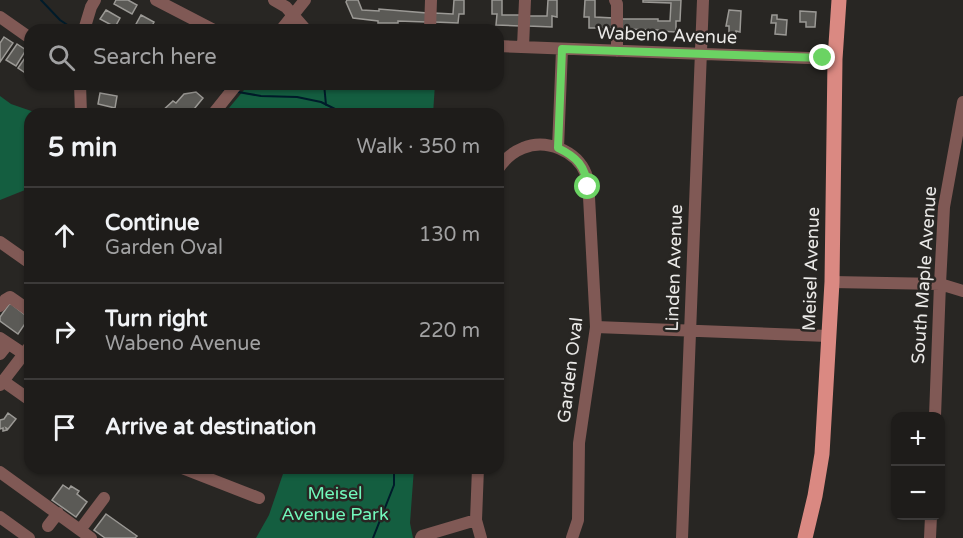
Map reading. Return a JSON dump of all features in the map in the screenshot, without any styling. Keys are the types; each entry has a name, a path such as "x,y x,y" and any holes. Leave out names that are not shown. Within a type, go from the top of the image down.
{"main road":[{"name":"Meisel Avenue","path":"805,538 822,454 832,282 835,59 839,0"}],"street":[{"path":"86,24 94,0"},
{"path":"156,0 202,24"},
{"path":"274,0 286,7 301,24"},
{"path":"286,24 305,0"},
{"path":"430,24 431,0"},
{"path":"523,47 525,0"},
{"path":"615,0 617,4 616,51"},
{"name":"Linden Avenue","path":"682,538 703,0"},
{"path":"0,17 24,34"},
{"name":"Wabeno Avenue","path":"504,46 835,59"},
{"path":"504,162 522,148 532,145 543,144 558,148 562,49"},
{"path":"80,90 81,108"},
{"path":"218,108 232,90"},
{"name":"South Maple Avenue","path":"934,412 944,207 963,102"},
{"name":"Garden Oval","path":"558,148 576,159 586,176 596,327 579,443 578,520 572,538"},
{"path":"0,242 24,259"},
{"path":"832,282 940,284 963,291"},
{"path":"0,306 10,297 24,307"},
{"path":"596,327 828,336"},
{"path":"0,354 4,341 24,349"},
{"path":"24,353 3,377 24,395"},
{"path":"0,472 91,538"},
{"path":"197,474 259,498"},
{"path":"478,474 476,520 482,538"},
{"path":"80,530 104,498"},
{"path":"48,526 58,513"},
{"path":"0,517 29,538"},
{"path":"421,538 432,532 476,520"},
{"path":"930,538 931,520"}],"green space":[{"path":"244,90 435,90 433,108 229,108"},
{"path":"0,96 11,104 24,108 24,190 0,200"},
{"name":"Meisel Avenue Park","path":"283,474 414,474 410,523 413,538 256,538 269,515"}],"building":[{"path":"116,0 128,0 137,5 132,14 114,4"},
{"path":"347,0 358,0 362,10 427,13 426,22 378,23 378,21 353,18"},
{"path":"454,0 464,0 464,14 459,14 458,23 435,22 435,13 453,14"},
{"path":"492,0 502,0 502,15 520,15 520,26 496,24 497,14 492,14"},
{"path":"548,0 557,0 557,17 552,16 552,27 528,26 528,16 547,16"},
{"path":"585,0 595,0 595,17 613,18 612,28 589,28 589,17 584,17"},
{"path":"643,0 681,0 680,21 676,21 676,32 621,29 621,19 670,21 671,3 643,2"},
{"path":"106,10 120,18 117,24 109,24 100,19"},
{"path":"729,10 741,11 740,32 736,31 736,34 729,34 729,26 726,26"},
{"path":"800,11 816,12 815,27 806,27 806,22 800,22"},
{"path":"141,15 154,22 153,24 136,24"},
{"path":"772,15 777,15 777,19 787,20 786,35 775,34 776,23 771,23"},
{"path":"4,37 13,43 0,62 0,43"},
{"path":"17,44 24,49 24,53 16,66 6,60"},
{"path":"24,59 24,72 18,68"},
{"path":"196,92 203,98 195,108 165,108 173,101 176,103 184,94"},
{"path":"100,93 117,96 115,108 98,104"},
{"path":"10,303 24,314 24,325 18,334 0,321 0,317"},
{"path":"8,413 16,419 8,429 6,428 7,430 3,431 3,428 0,429 0,420 4,419"},
{"path":"63,485 69,489 71,486 79,491 77,494 87,502 76,517 52,500"},
{"path":"106,514 137,536 135,538 105,538 94,530"}],"waterway":[{"path":"41,0 66,24"},
{"path":"325,90 326,105"},
{"path":"238,92 261,96 297,97 321,102 333,108"},
{"path":"373,538 394,485 394,474"}],"route":[{"path":"588,187 583,168 576,159 558,148 562,49 823,58"}]}
